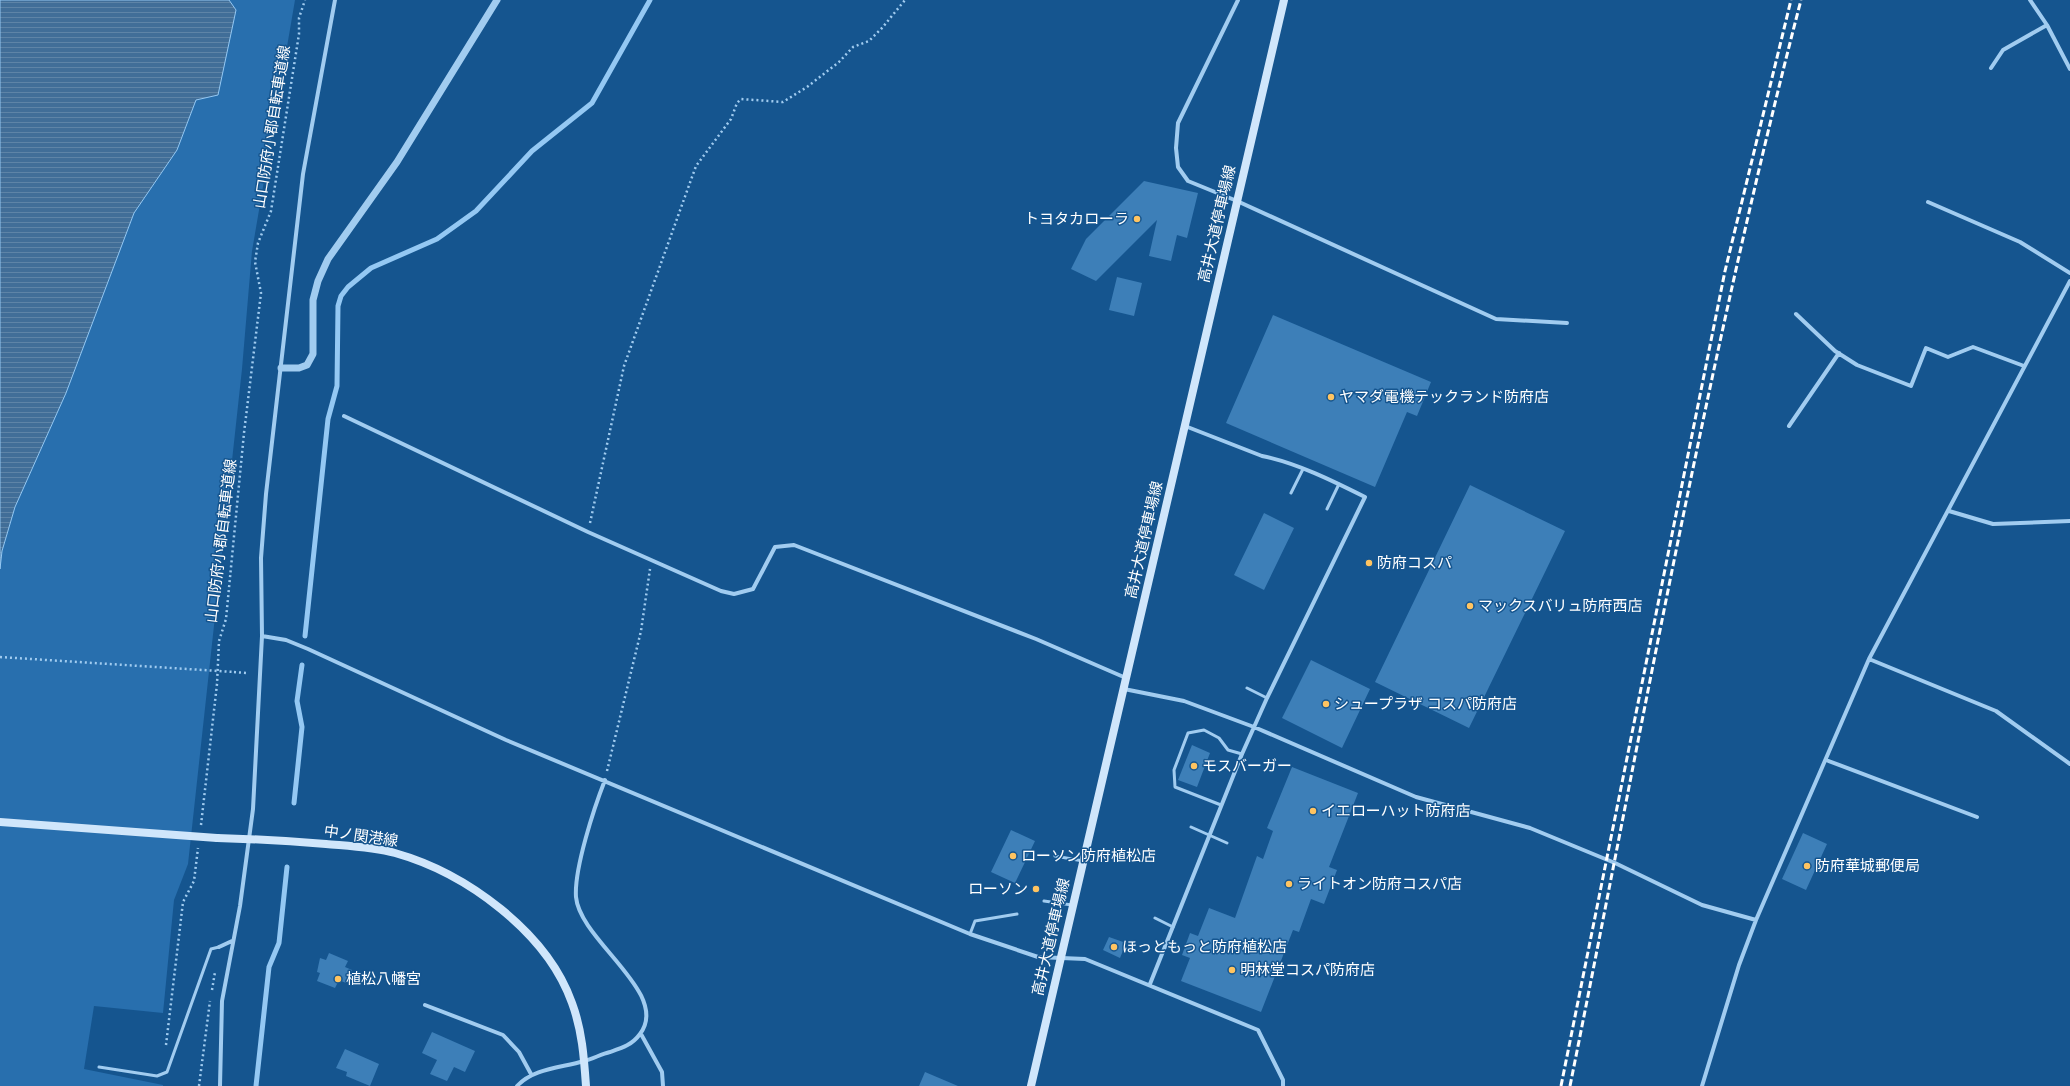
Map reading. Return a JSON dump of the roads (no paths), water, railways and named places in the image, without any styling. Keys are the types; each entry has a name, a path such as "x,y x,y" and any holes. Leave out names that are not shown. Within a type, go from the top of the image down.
{"main road":[{"name":"高井大道停車場線","path":"1031,1086 1082,861 1124,689 1284,0"},
{"name":"中ノ関港線","path":"0,822 217,838 249,838 347,846 394,853 432,867 480,893 533,939 552,965 571,1001 581,1030 586,1086"}],"street":[{"path":"220,1086 222,1001 232,941 240,906 254,808 262,636 261,558 266,494 303,174 336,0"},
{"path":"281,368 299,368 307,365 313,354 313,300 318,281 328,259 397,162 497,0"},
{"path":"1238,0 1178,123 1176,148 1178,167 1188,181 1237,201 1496,319 1567,323"},
{"path":"2030,0 2047,25 2070,69"},
{"path":"1991,68 2003,50 2047,25"},
{"path":"1928,202 2020,242 2070,273"},
{"path":"1702,1086 1739,965 1756,920 1869,658 2070,281"},
{"path":"1796,314 1839,353 1857,365 1911,386 1926,348 1948,357 1973,347 2024,366"},
{"path":"1789,426 1839,353"},
{"path":"344,416 588,532 721,591 734,594 753,589 775,547 794,545 1036,639 1126,678"},
{"path":"1150,984 1242,754 1267,698 1365,497 1303,469 1274,458 1262,456 1184,426"},
{"path":"1948,511 1993,524 2070,521"},
{"path":"262,636 286,640 308,649 506,740 970,934 1038,957 1086,959 1150,984 1258,1030 1283,1080 1283,1086"},
{"path":"1869,658 1996,711 2070,764"},
{"path":"1124,689 1184,701 1254,727 1416,797 1530,828 1615,863 1702,905 1756,920"},
{"path":"1826,760 1976,817"},
{"path":"517,1086 532,1074 584,1061 628,1046 641,1034 647,1015 644,997 594,936 581,914 576,898 577,875 604,780"},
{"path":"218,947 232,941"},
{"path":"425,1005 502,1035 519,1052 532,1074"},
{"path":"641,1034 662,1072 663,1086"}],"lane":[{"path":"1291,493 1303,469"},
{"path":"1327,509 1339,484"},
{"path":"1247,688 1267,698"},
{"path":"1221,805 1175,787 1174,770 1188,733 1204,730 1219,738 1228,750 1242,754"},
{"path":"1191,828 1210,834 1227,842"},
{"path":"1055,856 1082,861"},
{"path":"1044,901 1072,906"},
{"path":"970,934 975,921 1017,914"},
{"path":"1156,918 1173,927"},
{"path":"99,1068 157,1076 167,1072 211,949 218,947"}],"waterway":[{"path":"305,636 328,419 337,386 338,306 341,296 348,287 371,268 437,239 476,211 532,151 592,103 650,0"},
{"path":"294,803 302,727 297,701 302,665"},
{"path":"256,1086 269,967 279,943 287,867"}],"railway":[{"path":"1561,1086 1725,271 1791,0"},
{"path":"1570,1086 1706,405 1767,135 1801,0"}],"place":[{"name":"トヨタカローラ","path":"1137,219"},
{"name":"ヤマダ電機テックランド防府店","path":"1331,397"},
{"name":"防府コスパ","path":"1369,563"},
{"name":"マックスバリュ防府西店","path":"1470,606"},
{"name":"シュープラザ コスパ防府店","path":"1326,704"},
{"name":"モスバーガー","path":"1194,766"},
{"name":"イエローハット防府店","path":"1313,811"},
{"name":"ローソン防府植松店","path":"1013,856"},
{"name":"防府華城郵便局","path":"1807,866"},
{"name":"ライトオン防府コスパ店","path":"1289,884"},
{"name":"ローソン","path":"1036,889"},
{"name":"ほっともっと防府植松店","path":"1114,947"},
{"name":"明林堂コスパ防府店","path":"1232,970"},
{"name":"植松八幡宮","path":"338,979"}]}
